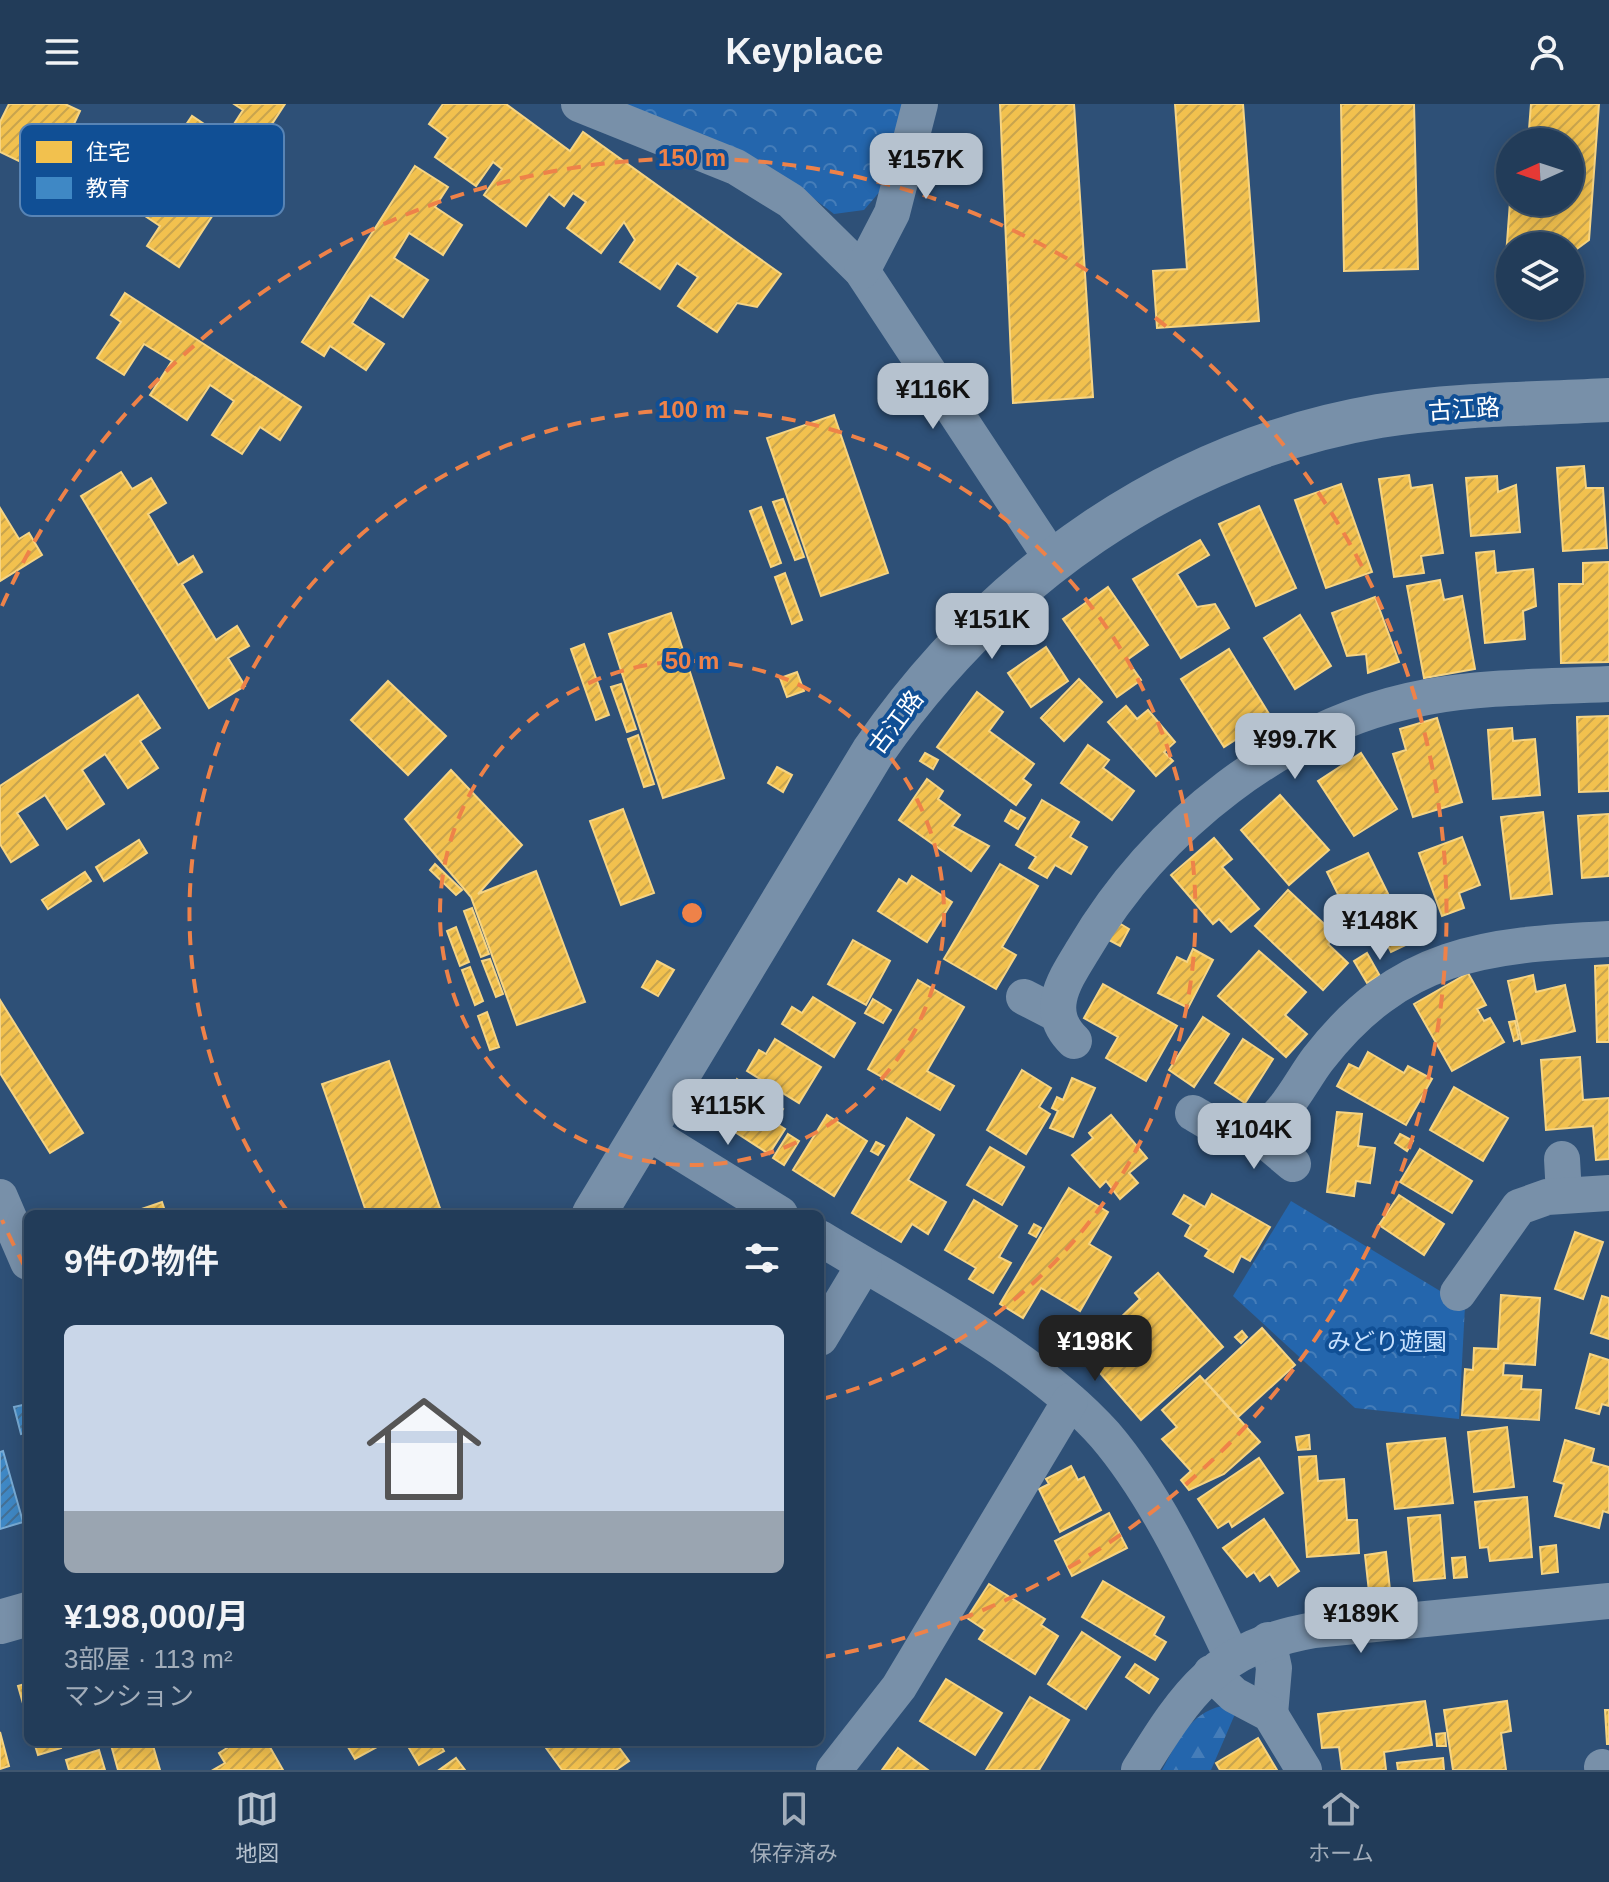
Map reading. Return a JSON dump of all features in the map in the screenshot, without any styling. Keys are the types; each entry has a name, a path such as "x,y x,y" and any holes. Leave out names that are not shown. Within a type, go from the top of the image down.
{"street":[{"path":"579,104 736,167 791,201 862,271 1052,559"},
{"path":"862,271 892,213 920,104"},
{"name":"古江路","path":"596,1210 873,752 904,707 981,621 1052,559 1169,485 1318,430 1380,416 1444,409 1609,400"},
{"path":"1024,997 1066,1028 1056,1004 1067,976 1136,874 1224,791 1298,744 1362,715 1428,697 1609,684"},
{"path":"1193,1113 1231,1134 1255,1132 1284,1107 1320,1057 1364,1011 1422,972 1466,954 1505,945 1609,939"},
{"path":"644,1130 774,1210"},
{"path":"1255,1132 1293,1164"},
{"path":"1458,1293 1519,1207 1563,1177 1609,1193"},
{"path":"0,1197 24,1253"},
{"path":"824,1240 1027,1366 1070,1401 1105,1436 1136,1477 1197,1584 1234,1695 1270,1714 1304,1770"},
{"path":"824,1331 864,1265"},
{"path":"834,1770 899,1687 1070,1401"},
{"path":"1139,1770 1183,1704 1222,1665 1268,1640 1314,1630 1609,1601"},
{"path":"0,1622 24,1615"},
{"path":"1268,1640 1274,1668 1270,1714"}],"green space":[{"path":"622,104 907,104 888,182 864,210 834,214 796,185"},
{"name":"みどり遊園","path":"1291,1201 1465,1306 1459,1419 1355,1408 1233,1296"},
{"path":"1222,1706 1238,1707 1211,1770 1162,1770 1192,1722"}],"building: 住宅":[{"path":"9,104 65,104 80,111 74,124 20,124 20,162 0,152 0,122"},
{"path":"234,104 285,104 272,124 234,124 243,110"},
{"path":"443,104 506,104 570,151 583,132 781,274 757,307 737,303 717,332 678,306 698,277 677,263 660,289 620,262 635,240 624,222 601,253 567,228 586,202 573,193 564,206 549,194 526,226 484,195 502,169 493,162 476,186 435,157 448,138 429,124"},
{"path":"1000,104 1074,104 1093,397 1013,403"},
{"path":"1175,104 1243,104 1259,321 1157,328 1153,271 1187,269"},
{"path":"1341,104 1414,104 1418,269 1344,271"},
{"path":"1531,104 1599,104 1589,240 1584,244 1584,232 1508,232 1509,216 1584,216 1584,128 1529,128"},
{"path":"192,116 204,124 187,124"},
{"path":"415,166 448,187 435,207 462,225 443,255 409,233 394,258 428,280 403,317 370,295 352,323 384,344 366,370 330,346 324,356 302,342"},
{"path":"145,216 212,216 179,267 147,246 160,226"},
{"path":"125,293 301,407 280,440 260,427 242,454 212,435 234,401 210,385 187,420 150,395 172,361 144,344 124,375 97,358 121,322 111,315"},
{"path":"834,415 888,573 821,596 767,438"},
{"path":"1584,466 1586,488 1603,488 1607,548 1563,551 1557,468"},
{"path":"121,472 132,489 151,478 166,503 148,514 178,565 193,556 202,572 182,584 216,640 237,626 249,646 228,658 245,686 209,708 81,496"},
{"path":"1409,475 1411,488 1432,485 1443,553 1421,556 1424,573 1394,577 1379,479"},
{"path":"1497,476 1498,492 1516,485 1520,532 1471,536 1466,478"},
{"path":"1341,484 1372,572 1326,588 1295,500"},
{"path":"783,499 804,557 795,560 773,502"},
{"path":"1259,506 1296,588 1256,606 1219,524"},
{"path":"761,507 781,563 771,567 750,511"},
{"path":"0,508 19,539 29,533 42,555 0,581"},
{"path":"1200,540 1209,555 1177,574 1197,607 1215,604 1229,628 1181,658 1133,579"},
{"path":"1494,551 1496,573 1533,569 1536,606 1523,611 1525,639 1485,643 1476,553"},
{"path":"1609,562 1609,662 1561,663 1559,584 1583,584 1583,563"},
{"path":"785,573 802,620 792,624 775,577"},
{"path":"1440,580 1444,600 1462,596 1475,669 1424,678 1407,586"},
{"path":"1108,587 1148,645 1127,660 1141,680 1117,697 1063,619"},
{"path":"1375,597 1399,662 1368,673 1366,654 1347,656 1332,613"},
{"path":"671,613 724,778 663,798 609,634"},
{"path":"1300,615 1331,666 1295,689 1264,638"},
{"path":"584,644 609,715 596,720 571,649"},
{"path":"1046,647 1068,681 1031,707 1008,673"},
{"path":"1229,649 1271,717 1224,747 1181,679"},
{"path":"797,672 804,691 787,697 780,678"},
{"path":"1079,679 1102,702 1064,741 1041,718"},
{"path":"388,681 446,736 408,775 351,720"},
{"path":"621,684 636,729 627,732 611,687"},
{"path":"977,692 1003,712 989,731 1034,764 1023,779 1031,785 1016,805 937,747"},
{"path":"138,695 160,728 140,741 158,768 128,788 105,754 82,770 104,804 67,829 45,795 17,813 38,845 11,862 0,844 0,786"},
{"path":"1126,706 1137,719 1148,710 1175,742 1164,752 1173,761 1156,776 1108,722"},
{"path":"1609,716 1609,791 1579,792 1577,717"},
{"path":"1437,718 1462,802 1413,817 1393,754 1406,750 1400,729"},
{"path":"1512,728 1513,741 1535,739 1540,795 1493,799 1488,730"},
{"path":"638,735 654,784 644,787 628,739"},
{"path":"1088,745 1109,760 1103,768 1134,791 1112,820 1061,783"},
{"path":"925,753 938,760 933,769 920,761"},
{"path":"1361,753 1397,809 1354,836 1318,781"},
{"path":"777,767 792,775 783,792 768,783"},
{"path":"451,770 522,845 478,894 536,871 585,1002 517,1025 471,897 405,819"},
{"path":"927,779 943,791 938,799 960,815 952,826 989,846 971,871 899,820"},
{"path":"1280,795 1329,850 1289,885 1241,830"},
{"path":"1042,800 1079,822 1070,837 1087,847 1071,874 1055,865 1047,878 1029,868 1036,857 1016,845"},
{"path":"623,809 654,893 621,905 590,821"},
{"path":"1011,810 1025,818 1018,829 1005,821"},
{"path":"1543,812 1552,894 1511,899 1501,817"},
{"path":"1609,814 1609,876 1582,878 1578,816"},
{"path":"1462,837 1480,885 1459,893 1464,908 1442,916 1419,853"},
{"path":"1214,838 1232,859 1222,867 1259,909 1231,932 1219,919 1213,924 1171,875"},
{"path":"139,840 147,853 104,881 96,867"},
{"path":"1368,853 1398,914 1411,907 1416,917 1424,914 1433,932 1391,952 1377,923 1357,933 1327,872"},
{"path":"435,864 462,890 456,895 430,870"},
{"path":"1000,864 1038,886 1002,947 1016,955 996,989 944,959"},
{"path":"85,872 91,881 48,909 42,900"},
{"path":"912,876 952,902 927,942 878,911 899,879 907,884"},
{"path":"1288,890 1336,935 1328,944 1348,963 1323,990 1255,926"},
{"path":"472,908 489,954 481,957 464,911"},
{"path":"1119,923 1129,929 1120,946 1109,940"},
{"path":"456,927 469,962 460,966 447,931"},
{"path":"853,940 890,961 866,1005 828,984"},
{"path":"1193,949 1213,960 1188,1008 1158,993 1177,957 1187,962"},
{"path":"1259,951 1306,992 1285,1015 1307,1034 1286,1057 1218,996"},
{"path":"1367,953 1380,976 1367,983 1354,961"},
{"path":"490,959 503,994 496,997 482,961"},
{"path":"657,961 674,970 658,996 642,987"},
{"path":"1609,965 1609,1042 1597,1042 1595,966"},
{"path":"470,967 483,1001 475,1005 462,970"},
{"path":"1468,973 1486,1005 1477,1009 1484,1021 1490,1018 1504,1042 1452,1071 1414,1004"},
{"path":"1533,975 1536,992 1565,985 1575,1031 1522,1044 1508,981"},
{"path":"918,980 964,1007 927,1071 954,1086 940,1110 868,1069"},
{"path":"1103,984 1177,1026 1146,1081 1106,1058 1118,1037 1084,1018"},
{"path":"813,997 855,1023 834,1057 782,1024 792,1007 802,1013"},
{"path":"873,999 891,1010 883,1023 865,1013"},
{"path":"0,1000 83,1133 50,1153 0,1073"},
{"path":"487,1012 499,1047 490,1050 478,1016"},
{"path":"1203,1017 1229,1034 1194,1087 1169,1070"},
{"path":"1515,1021 1519,1039 1514,1041 1509,1022"},
{"path":"775,1039 821,1067 799,1103 747,1071 759,1050 766,1054"},
{"path":"1243,1039 1273,1059 1245,1103 1215,1083"},
{"path":"1368,1052 1404,1073 1408,1066 1432,1079 1406,1125 1337,1086 1349,1064 1359,1069"},
{"path":"1580,1057 1583,1100 1609,1098 1609,1159 1596,1160 1593,1126 1546,1130 1541,1060"},
{"path":"389,1061 441,1210 366,1210 322,1084"},
{"path":"1022,1070 1051,1088 1039,1107 1050,1114 1026,1154 987,1130"},
{"path":"1072,1078 1095,1088 1073,1137 1050,1128 1058,1111 1052,1108 1057,1097 1063,1100"},
{"path":"737,1079 783,1109 774,1122 785,1129 769,1154 721,1123 724,1117 716,1111"},
{"path":"1454,1087 1508,1118 1483,1161 1430,1130"},
{"path":"1337,1112 1362,1114 1358,1146 1375,1148 1370,1183 1356,1181 1354,1196 1327,1192"},
{"path":"827,1115 867,1141 834,1196 793,1170"},
{"path":"1111,1115 1147,1158 1129,1173 1138,1183 1120,1199 1106,1181 1100,1187 1072,1155 1093,1138 1089,1133"},
{"path":"907,1118 934,1135 908,1180 946,1202 928,1234 912,1224 901,1242 852,1213"},
{"path":"788,1134 799,1141 784,1165 773,1158"},
{"path":"1400,1134 1413,1141 1407,1151 1395,1143"},
{"path":"876,1142 884,1146 878,1155 871,1151"},
{"path":"990,1147 1024,1167 1002,1205 967,1185"},
{"path":"1420,1149 1472,1181 1452,1213 1400,1182"},
{"path":"1069,1188 1108,1212 1089,1244 1111,1257 1080,1311 1041,1288 1023,1318 1000,1304"},
{"path":"1212,1194 1270,1227 1250,1261 1241,1256 1233,1272 1205,1256 1209,1250 1185,1236 1191,1225 1173,1214 1184,1195 1205,1207"},
{"path":"1399,1195 1444,1224 1424,1255 1379,1225"},
{"path":"974,1200 1017,1226 999,1257 1011,1263 993,1293 969,1279 976,1268 945,1250"},
{"path":"162,1202 165,1210 139,1210"},
{"path":"1034,1224 1041,1228 1036,1237 1029,1233"},
{"path":"1575,1232 1603,1242 1583,1299 1555,1289"},
{"path":"1158,1273 1223,1347 1141,1420 1094,1366 1131,1333 1119,1319 1140,1299 1135,1293"},
{"path":"1501,1295 1540,1298 1535,1365 1504,1363 1503,1375 1522,1376 1521,1389 1541,1390 1539,1420 1462,1415 1465,1369 1473,1370 1474,1348 1498,1349"},
{"path":"1602,1296 1609,1298 1609,1339 1591,1333"},
{"path":"1262,1328 1295,1365 1238,1417 1205,1381"},
{"path":"1242,1331 1247,1337 1241,1343 1235,1337"},
{"path":"1590,1354 1609,1360 1609,1406 1602,1404 1599,1414 1576,1408"},
{"path":"1200,1376 1260,1442 1224,1474 1189,1490 1181,1480 1191,1471 1162,1439 1177,1427 1162,1410"},
{"path":"1507,1427 1514,1487 1474,1492 1468,1432"},
{"path":"1309,1435 1310,1449 1298,1450 1296,1437"},
{"path":"1445,1438 1453,1503 1395,1509 1387,1444"},
{"path":"1565,1440 1594,1449 1591,1462 1609,1467 1609,1513 1603,1511 1599,1528 1555,1516 1564,1484 1554,1481"},
{"path":"1316,1456 1318,1481 1344,1479 1347,1520 1357,1520 1359,1553 1307,1557 1299,1457"},
{"path":"1259,1458 1283,1493 1232,1527 1229,1521 1218,1528 1198,1499"},
{"path":"1071,1466 1078,1480 1084,1477 1101,1510 1060,1532 1039,1489 1049,1484 1046,1479"},
{"path":"1527,1497 1532,1557 1490,1561 1488,1547 1480,1548 1475,1502"},
{"path":"1109,1513 1127,1548 1072,1576 1055,1541"},
{"path":"1440,1515 1445,1578 1414,1581 1408,1518"},
{"path":"1264,1519 1299,1571 1278,1586 1270,1574 1260,1581 1254,1572 1247,1577 1223,1548"},
{"path":"1556,1545 1558,1572 1542,1574 1540,1547"},
{"path":"1386,1552 1390,1590 1369,1592 1365,1555"},
{"path":"1465,1557 1467,1577 1454,1578 1452,1558"},
{"path":"1103,1581 1164,1617 1154,1635 1166,1642 1155,1660 1082,1617"},
{"path":"989,1584 1045,1619 1041,1625 1058,1636 1035,1674 979,1639 985,1630 967,1618"},
{"path":"1082,1632 1120,1657 1086,1709 1048,1684"},
{"path":"1135,1664 1158,1679 1149,1693 1126,1677"},
{"path":"946,1679 1002,1713 975,1755 920,1721"},
{"path":"24,1684 24,1707 18,1686"},
{"path":"1030,1697 1069,1720 1039,1770 986,1770"},
{"path":"1425,1701 1432,1745 1384,1752 1386,1770 1342,1770 1339,1747 1322,1748 1318,1714"},
{"path":"1507,1701 1511,1731 1501,1733 1506,1770 1453,1770 1444,1710"},
{"path":"1605,1710 1609,1710 1609,1744 1607,1744"},
{"path":"0,1732 9,1766 0,1769"},
{"path":"1445,1733 1446,1746 1437,1746 1436,1734"},
{"path":"1258,1738 1277,1770 1220,1770 1216,1763"},
{"path":"35,1746 61,1746 61,1748 38,1755"},
{"path":"111,1746 153,1746 160,1770 118,1770"},
{"path":"269,1746 283,1770 213,1770 225,1763 219,1753 227,1748"},
{"path":"347,1746 379,1746 355,1759"},
{"path":"408,1746 441,1746 444,1751 419,1765"},
{"path":"618,1746 629,1761 616,1770 562,1770 546,1748"},
{"path":"898,1748 928,1770 882,1770"},
{"path":"99,1750 105,1770 69,1770 66,1760"},
{"path":"456,1758 465,1770 439,1770"},
{"path":"1443,1758 1444,1770 1398,1770 1397,1763"}],"building: 教育":[{"path":"24,1405 24,1433 21,1434 14,1407"},
{"path":"3,1451 23,1522 0,1529 0,1452"}]}
